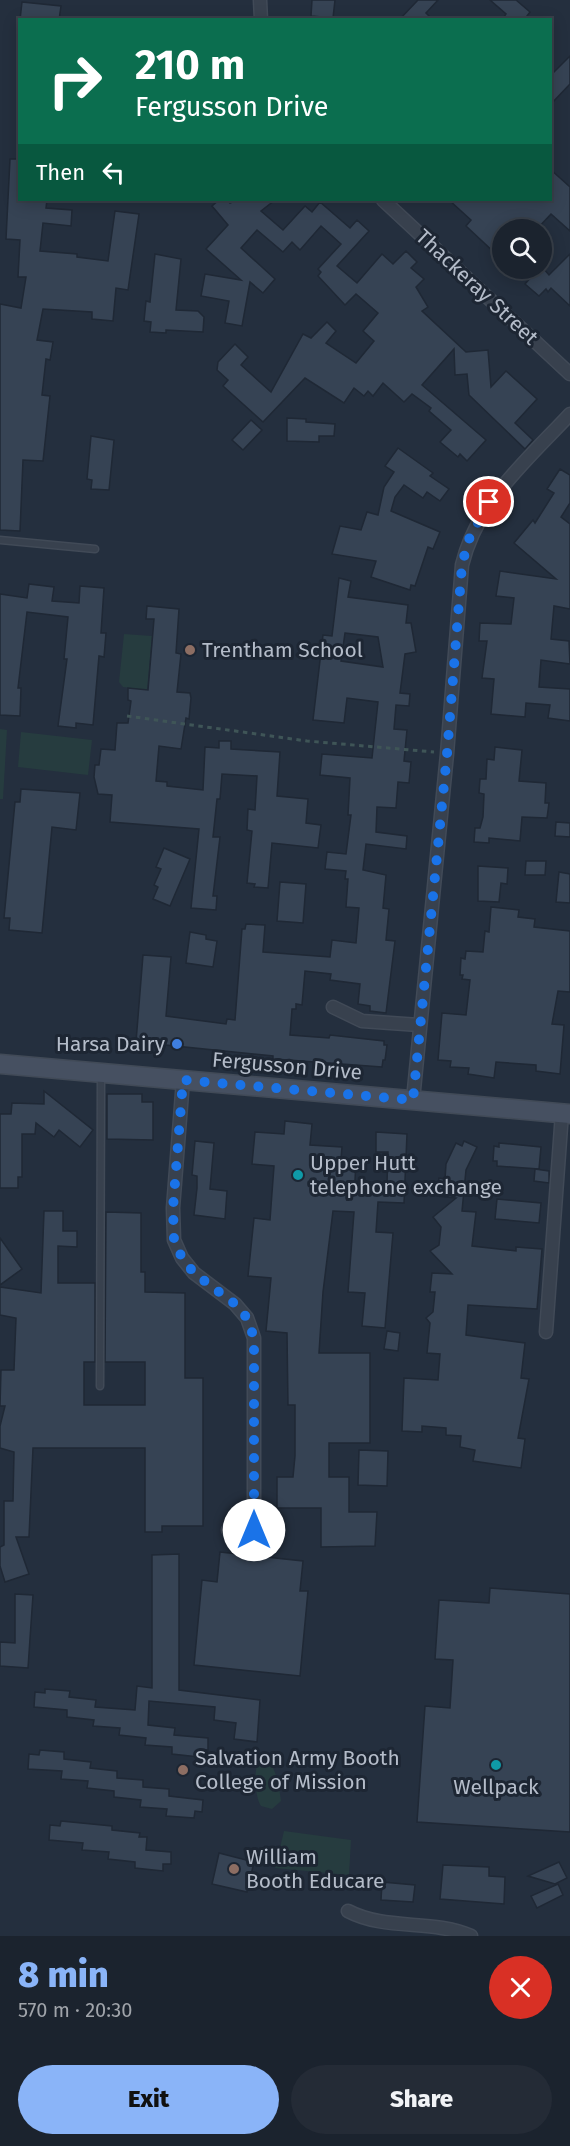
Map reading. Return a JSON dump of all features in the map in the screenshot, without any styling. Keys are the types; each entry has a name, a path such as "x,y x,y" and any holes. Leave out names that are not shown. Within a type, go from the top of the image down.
{"main road":[{"name":"Fergusson Drive","path":"0,1064 566,1114"}],"street":[{"path":"260,0 261,18"},
{"name":"Thackeray Street","path":"384,201 570,374"},
{"path":"413,1100 447,754 462,565 468,541 489,502 570,414"},
{"path":"333,1007 362,1021 419,1025"},
{"path":"183,1080 173,1208 174,1240 182,1258 194,1273 235,1304 247,1318 254,1338 254,1530"},
{"path":"546,1332 566,1114"},
{"path":"228,1530 278,1532"},
{"path":"348,1911 365,1920 450,1929 471,1936"}],"lane":[{"path":"0,540 95,549"},
{"path":"100,1386 101,1072"}],"path":[{"path":"127,716 307,741 447,754"}],"green space":[{"path":"124,634 152,636 147,690 123,687 119,682"},
{"path":"0,729 7,730 3,799 0,799"},
{"path":"21,732 92,740 88,775 18,767"},
{"path":"262,1753 267,1753 278,1780 281,1801 272,1809 261,1806 257,1795 256,1771"},
{"path":"284,1831 351,1840 349,1875 275,1868"}],"building":[{"path":"312,0 335,0 333,18 311,16"},
{"path":"418,0 438,0 426,13 431,18 401,18"},
{"path":"490,0 516,0 530,12 526,18 503,18 506,14"},
{"path":"22,2 61,6 59,18 20,18"},
{"path":"570,56 570,84 552,103 552,74"},
{"path":"10,159 18,159 18,201 47,201 46,208 72,210 71,226 43,223 40,251 77,254 77,257 108,261 115,211 139,214 128,290 116,288 113,321 92,319 92,312 43,309 37,340 53,342 50,360 46,359 42,395 50,396 43,461 23,460 20,531 0,530 0,304 21,308 26,277 18,277 20,240 6,239"},
{"path":"552,171 570,187 570,231 551,214 546,219 492,219 492,250 466,226 471,220 450,201 552,201"},
{"path":"218,201 230,203 274,201 261,211 283,230 305,206 312,212 320,202 350,228 357,220 369,231 337,266 357,283 382,254 393,264 406,251 417,262 411,268 424,279 416,287 428,307 422,311 466,352 488,350 491,387 506,371 537,399 515,423 533,440 525,449 469,395 467,374 455,375 454,349 422,385 486,440 467,461 460,454 458,457 440,442 451,430 429,411 431,408 412,394 404,402 383,383 373,396 368,391 364,396 354,388 344,403 305,378 263,422 223,386 228,380 217,370 218,362 235,344 248,357 241,365 271,392 303,334 311,338 327,322 336,331 326,343 356,363 374,341 363,331 378,313 356,294 345,305 318,276 321,272 318,269 341,244 321,226 300,250 292,242 283,252 257,230 241,248 275,279 263,293 250,282 242,326 225,323 229,301 201,296 205,274 241,280 206,249 228,225 212,206"},
{"path":"155,254 181,259 176,310 198,311 204,317 203,332 166,330 166,333 150,332 151,322 144,321 146,301 150,302"},
{"path":"570,254 570,306 551,288 548,292 546,289 539,296 525,284 529,279 552,279 552,272"},
{"path":"287,418 335,424 334,436 319,436 319,442 287,441"},
{"path":"251,420 262,430 243,450 232,440"},
{"path":"91,436 114,440 109,490 91,489 92,480 87,479"},
{"path":"398,448 433,473 430,476 449,489 440,501 427,492 423,498 404,485 395,497 391,511 440,532 433,549 428,547 415,586 411,585 410,590 371,577 376,561 332,554 340,526 361,530 367,512 378,515 384,487 394,472 385,466"},
{"path":"560,469 570,475 570,503 561,517 570,524 570,609 554,606 551,639 569,641 570,664 541,660 539,687 570,689 570,721 548,718 550,705 526,703 525,717 491,714 494,679 482,678 487,641 479,641 480,623 511,624 514,598 496,596 500,571 556,579 514,543 533,520 535,523 554,493 547,489"},
{"path":"339,578 351,581 348,597 408,605 406,623 411,623 416,652 405,654 400,693 410,694 409,706 396,705 394,729 407,730 404,761 411,762 409,783 398,782 396,808 377,807 376,832 407,836 406,849 366,844 363,870 386,875 383,908 389,909 386,940 395,941 386,1013 370,1011 370,1006 358,1004 360,984 330,980 331,974 305,971 302,1005 296,1004 296,1009 292,1009 290,1035 329,1038 330,1035 384,1041 384,1045 387,1045 382,1067 273,1059 273,1056 136,1042 143,955 171,957 166,1016 226,1024 227,1019 235,1020 242,929 245,929 246,924 265,925 263,952 330,957 332,940 356,943 359,908 346,907 348,879 345,879 346,871 325,869 327,852 346,854 351,815 348,815 350,778 320,775 322,754 372,758 378,702 347,698 344,723 313,720 323,635 332,636","holes":["345,633 378,637 383,667 341,661"]},
{"path":"29,584 54,587 52,601 79,603 80,586 104,588 101,633 106,633 104,657 99,656 93,725 76,723 76,728 58,726 67,659 64,659 68,617 27,612 18,688 21,688 20,716 0,715 0,594 27,598"},
{"path":"147,606 179,609 176,653 181,654 177,692 190,693 191,698 189,719 186,718 181,749 159,746 156,781 167,782 167,786 203,790 205,747 219,748 219,741 231,741 231,749 280,752 277,796 308,799 306,823 321,825 318,848 272,843 268,888 254,887 255,884 247,883 252,831 247,830 248,809 255,810 257,776 222,774 213,837 220,837 213,896 217,896 216,910 191,908 199,829 110,822 112,795 98,794 94,777 95,765 99,765 101,749 115,750 117,723 128,723 131,701 128,700 128,688 148,690 154,619 146,619"},
{"path":"495,747 522,750 519,781 546,783 545,803 549,803 547,818 522,817 520,841 489,838 489,843 474,842 475,828 480,828 483,817 484,794 479,793 480,779 486,779 487,759 494,760"},
{"path":"21,789 80,793 76,830 52,827 42,933 9,930 10,918 4,918 15,802 20,802"},
{"path":"556,822 570,823 570,837 555,836"},
{"path":"164,848 190,859 170,906 153,899 158,887 154,885 161,869 156,867"},
{"path":"526,861 546,861 545,875 525,875"},
{"path":"478,866 508,868 507,884 501,883 499,902 478,901"},
{"path":"559,872 570,874 570,903 556,902"},
{"path":"280,882 306,884 303,923 277,921"},
{"path":"491,907 519,910 518,917 535,919 534,927 570,931 570,992 558,991 552,1024 564,1025 560,1074 536,1071 536,1065 496,1062 494,1078 468,1074 469,1068 450,1067 451,1061 438,1060 442,1013 466,1015 470,980 462,979 463,975 460,975 461,958 465,959 466,951 483,952 485,931 489,932"},
{"path":"190,932 206,935 206,939 217,941 213,967 186,963"},
{"path":"44,1091 93,1130 80,1147 59,1130 54,1137 36,1123 35,1134 22,1134 22,1177 18,1177 18,1188 0,1188 0,1114 11,1114 12,1103 44,1104"},
{"path":"107,1094 142,1094 142,1102 153,1102 153,1140 107,1139"},
{"path":"285,1121 312,1124 310,1145 342,1147 341,1159 356,1159 355,1181 387,1183 388,1152 376,1152 376,1132 407,1134 404,1203 378,1202 376,1232 393,1233 385,1328 362,1326 365,1293 348,1292 354,1212 333,1211 323,1292 319,1353 370,1353 370,1443 329,1443 329,1477 349,1477 349,1512 377,1512 375,1546 321,1547 321,1508 277,1508 277,1477 293,1477 295,1456 295,1405 288,1405 287,1333 266,1331 271,1278 248,1276 254,1218 270,1220 274,1166 252,1164 255,1132 284,1134"},
{"path":"195,1141 214,1143 210,1189 227,1191 225,1219 194,1215 197,1188 197,1176 192,1175"},
{"path":"464,1141 477,1147 466,1170 462,1211 476,1212 472,1246 516,1251 516,1247 542,1249 537,1309 468,1305 466,1335 525,1343 521,1378 529,1379 518,1438 525,1439 521,1468 473,1461 475,1450 460,1447 461,1436 446,1435 446,1428 422,1426 422,1432 402,1431 404,1378 438,1380 440,1354 427,1353 430,1323 426,1318 433,1312 435,1292 430,1292 432,1273 452,1274 430,1251 439,1245 441,1227 433,1217 456,1198 437,1196 439,1178 445,1179 446,1164 456,1143 462,1146"},
{"path":"499,1143 541,1147 539,1169 497,1166 497,1161 493,1161 494,1146 499,1147"},
{"path":"535,1169 549,1171 549,1183 534,1181"},
{"path":"497,1199 541,1203 539,1223 495,1219"},
{"path":"44,1211 63,1211 63,1231 77,1231 77,1247 58,1246 58,1283 95,1283 95,1362 84,1362 84,1405 145,1405 145,1362 105,1362 106,1212 141,1213 141,1272 145,1272 145,1292 185,1293 185,1378 203,1378 203,1526 162,1526 162,1532 145,1532 145,1448 33,1448 29,1537 16,1537 29,1574 5,1582 0,1566 0,1547 4,1545 4,1501 13,1501 14,1452 0,1448 0,1426 5,1406 0,1406 1,1370 14,1370 16,1318 0,1315 0,1287 41,1293"},
{"path":"0,1238 22,1269 0,1285"},
{"path":"387,1331 400,1333 398,1351 384,1349"},
{"path":"359,1450 388,1451 387,1486 358,1485"},
{"path":"220,1552 303,1561 300,1591 308,1591 300,1676 194,1665 202,1580 217,1582"},
{"path":"179,1554 179,1690 260,1700 257,1742 234,1739 236,1723 214,1720 215,1707 149,1701 148,1725 175,1728 174,1735 208,1738 208,1750 200,1749 199,1757 172,1754 172,1747 145,1745 146,1738 119,1735 120,1728 93,1726 94,1720 67,1717 67,1710 34,1707 35,1692 45,1693 45,1689 70,1691 69,1697 96,1700 95,1707 135,1710 137,1686 152,1688 152,1555"},
{"name":"Wellpack","path":"490,1588 570,1594 570,1832 417,1822 425,1706 450,1708 453,1660 435,1659 439,1600 489,1603"},
{"path":"15,1594 33,1595 28,1668 0,1666 0,1642 15,1643"},
{"path":"40,1750 64,1752 64,1759 91,1762 90,1768 117,1771 117,1778 143,1780 143,1787 169,1789 169,1796 203,1800 202,1812 195,1811 194,1818 166,1816 167,1809 140,1807 141,1800 114,1797 114,1791 87,1788 88,1781 61,1779 62,1771 28,1769 29,1754 39,1755"},
{"path":"61,1821 112,1826 112,1830 140,1833 139,1837 147,1837 146,1850 171,1852 171,1864 163,1864 163,1871 135,1868 135,1862 108,1859 109,1852 82,1850 83,1843 49,1840 50,1825 60,1826"},
{"name":"William Booth Educare","path":"219,1853 254,1862 247,1892 212,1884"},
{"path":"559,1862 567,1878 555,1884 528,1876"},
{"path":"443,1865 489,1867 489,1876 505,1877 504,1904 440,1899"},
{"path":"382,1882 415,1885 413,1902 381,1900"},
{"path":"558,1884 563,1895 537,1908 531,1896"}],"place":[{"name":"Trentham School","path":"190,650"},
{"name":"Harsa Dairy","path":"177,1044"},
{"name":"Upper Hutt telephone exchange","path":"298,1175"},
{"name":"Wellpack","path":"496,1765"},
{"name":"Salvation Army Booth College of Mission","path":"183,1770"},
{"name":"William Booth Educare","path":"234,1869"}],"route":[{"path":"254,1530 254,1338 247,1318 235,1304 194,1273 182,1258 174,1240 173,1208 183,1080 413,1100 447,754 462,565 468,541 489,502"}]}
